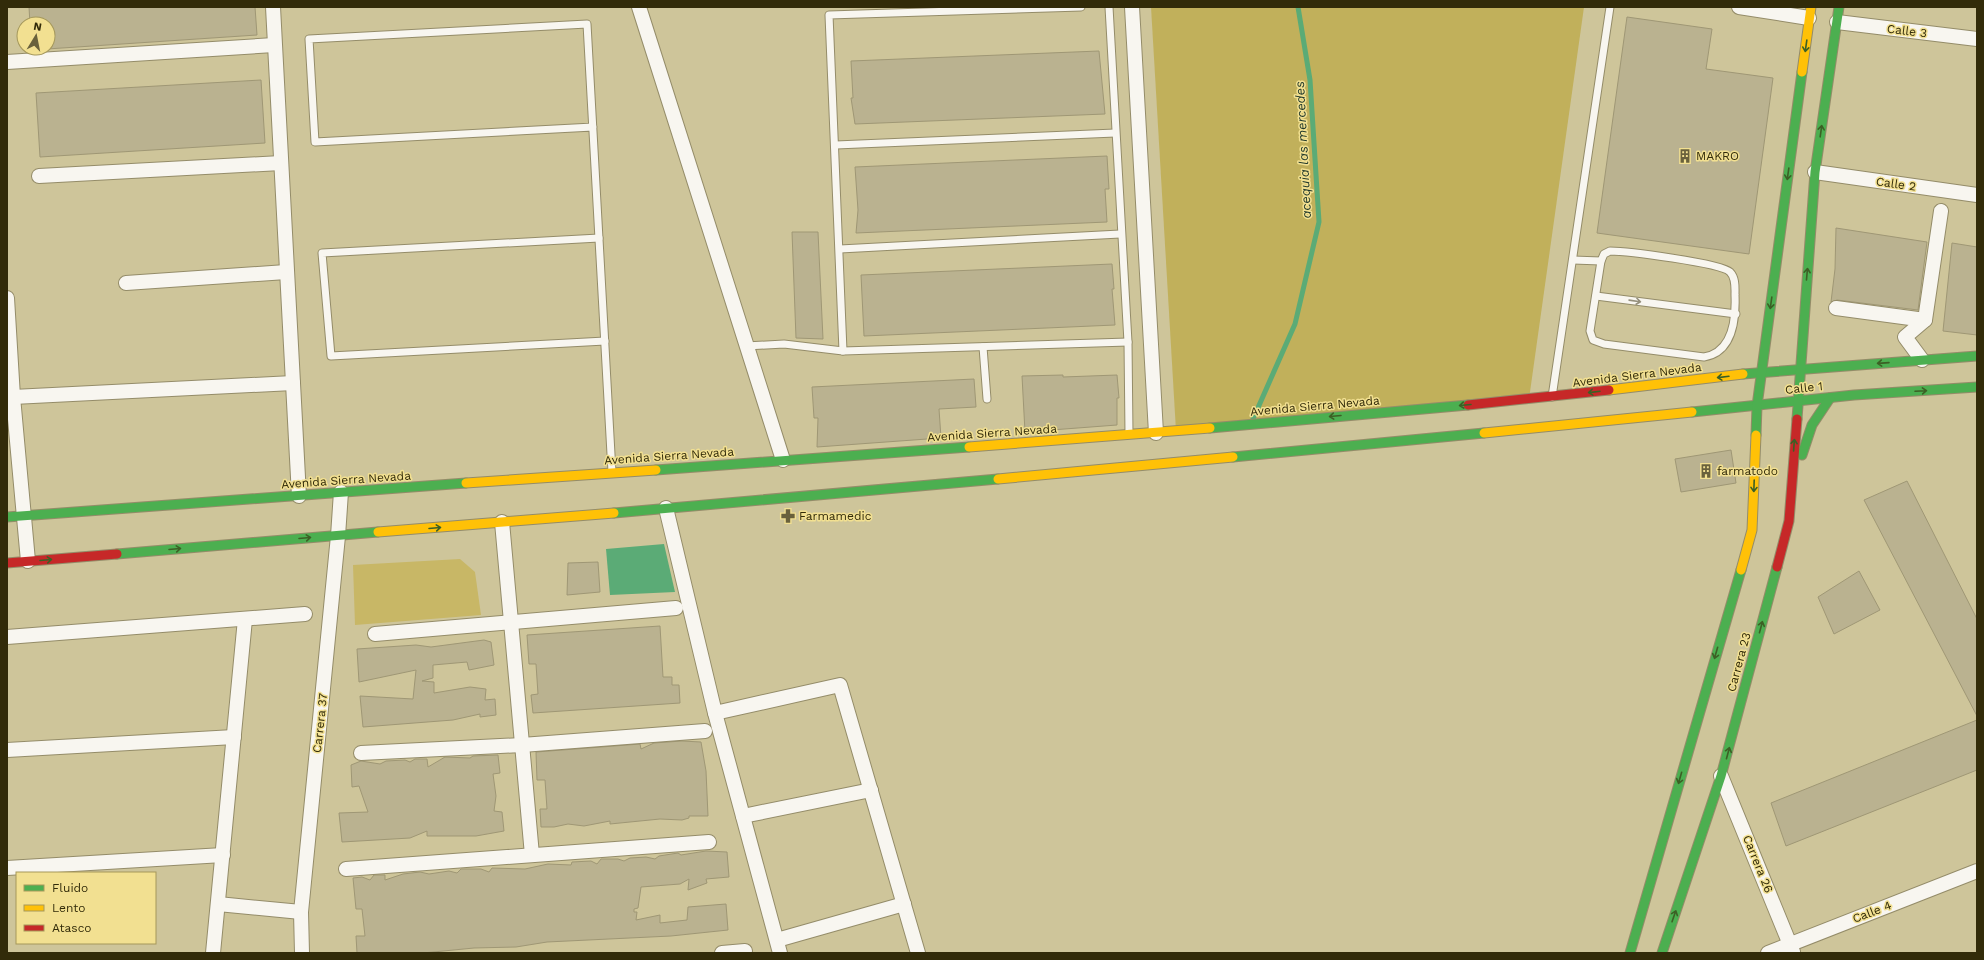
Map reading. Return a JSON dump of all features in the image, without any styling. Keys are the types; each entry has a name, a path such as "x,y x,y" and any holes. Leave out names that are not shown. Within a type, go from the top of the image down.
{"main road":[{"name":"Carrera 23","path":"1662,953 1721,776 1789,521 1799,369 1815,172 1839,7"},
{"name":"Carrera 23","path":"1630,953 1752,530 1757,406 1810,13"},
{"name":"Avenida Sierra Nevada","path":"7,517 1156,433 1552,397 1762,372 1977,356"},
{"name":"Calle 1","path":"1757,406 1854,395 1977,387"},
{"path":"1789,521 1806,437 1817,413 1830,398"},
{"path":"7,563 666,508 1520,430 1757,406"}],"street":[{"path":"272,7 299,496"},
{"path":"639,7 783,460"},
{"path":"1132,7 1156,433"},
{"path":"1739,7 1810,13"},
{"name":"Calle 3","path":"1837,22 1977,39"},
{"path":"7,62 274,45"},
{"path":"39,176 281,163"},
{"name":"Calle 2","path":"1815,172 1977,195"},
{"path":"1922,360 1905,337 1925,320 1941,211"},
{"path":"126,283 286,272"},
{"path":"7,298 22,516 28,561"},
{"path":"1836,308 1925,320"},
{"path":"13,397 293,383"},
{"name":"Carrera 37","path":"302,953 301,912 341,492"},
{"path":"666,508 715,713 778,946 904,904"},
{"path":"502,522 532,855"},
{"path":"375,634 511,621 676,608"},
{"path":"7,637 305,614"},
{"path":"213,953 245,619"},
{"path":"715,713 840,686 918,953"},
{"path":"361,753 522,745 705,731"},
{"path":"7,750 234,737"},
{"name":"Carrera 26","path":"1721,776 1792,948"},
{"path":"743,816 870,790"},
{"path":"346,869 709,842"},
{"path":"7,868 222,854"},
{"name":"Calle 4","path":"1768,953 1792,948 1977,871"},
{"path":"218,904 301,912"},
{"path":"722,953 745,951"}],"lane":[{"path":"843,351 836,145 829,15 1081,7"},
{"path":"1109,7 1120,234 1128,342 1129,435"},
{"path":"1552,397 1610,7"},
{"path":"593,127 315,142 309,39 587,24 593,127 605,341 612,472"},
{"path":"836,145 1115,133"},
{"path":"840,249 1120,234"},
{"path":"599,238 322,253 331,356 605,341"},
{"path":"1610,251 1618,251 1719,267 1730,272 1735,282 1736,314 1728,341 1713,355 1704,356 1604,344 1593,340 1590,331 1601,261 1604,254 1610,251"},
{"path":"1573,260 1601,261"},
{"path":"1596,296 1736,314"},
{"path":"746,346 784,344 843,351 1128,342"},
{"path":"983,347 987,399"}],"shaded area":[{"path":"1151,7 1584,7 1529,399 1176,431"},
{"path":"664,544 675,592 610,595 606,549"},
{"path":"460,559 475,572 481,615 355,625 353,565"}],"building":[{"path":"29,7 255,7 257,35 56,48 56,16 30,16"},
{"name":"MAKRO","path":"1627,17 1712,29 1706,69 1773,78 1749,254 1597,233"},
{"path":"1099,51 1105,114 855,124 851,98 853,98 851,61"},
{"path":"261,80 265,143 40,157 36,93"},
{"path":"1107,156 1109,189 1105,189 1107,222 856,233 858,210 855,167"},
{"path":"1836,228 1927,242 1918,310 1837,300 1831,302 1835,269"},
{"path":"792,232 818,232 823,339 796,338"},
{"path":"1952,243 1977,247 1977,335 1943,331"},
{"path":"1112,264 1114,289 1112,289 1115,325 864,336 861,275"},
{"path":"1063,375 1063,377 1117,375 1119,398 1117,398 1117,425 1025,432 1022,376"},
{"path":"974,379 976,407 939,409 941,438 817,447 818,418 814,418 812,387"},
{"name":"farmatodo","path":"1731,450 1736,483 1681,492 1675,459"},
{"path":"1907,481 1977,619 1977,716 1864,500"},
{"path":"598,562 600,592 567,595 568,563"},
{"path":"1859,571 1880,610 1834,634 1818,597"},
{"path":"660,626 663,677 672,677 672,685 679,685 680,703 533,713 531,695 538,694 536,664 529,664 527,635"},
{"path":"484,640 491,642 494,665 469,670 467,662 433,665 433,678 422,681 434,682 434,693 470,687 486,689 485,700 495,699 496,715 480,717 480,714 453,720 363,727 360,696 413,699 416,670 359,682 357,649 416,645 431,647"},
{"path":"1977,720 1977,770 1786,846 1771,803"},
{"path":"682,741 701,742 706,771 708,816 689,816 689,818 682,820 660,819 610,824 610,821 584,826 568,824 554,827 541,827 540,809 547,809 545,780 537,780 536,752 640,744 641,749 654,743"},
{"path":"498,755 500,773 493,774 496,796 494,811 502,812 504,831 476,836 427,836 427,831 410,838 342,842 339,813 368,812 359,786 352,787 351,765 361,761 380,764 386,761 405,760 410,762 415,759 427,759 428,767 445,757 470,758 473,756"},
{"path":"706,851 727,852 729,877 706,879 707,883 688,890 689,879 680,884 641,887 638,908 634,909 634,912 637,912 636,920 660,915 660,923 687,920 688,907 726,904 728,930 671,936 547,942 516,947 474,948 423,953 357,953 356,936 365,936 362,909 356,909 353,878 362,877 370,880 374,875 385,875 385,880 403,874 420,872 429,874 449,871 457,873 461,869 481,869 489,872 492,868 525,869 548,864 571,865 572,862 591,861 597,864 601,859 618,859 624,861 630,858 646,857 655,859 659,856 678,853 681,855"}],"waterway":[{"name":"acequia las mercedes","path":"1253,419 1295,324 1319,222 1310,80 1298,7"}],"traffic: fast":[{"path":"1797,419 1815,172 1839,7"},
{"path":"1756,435 1757,406 1802,72"},
{"path":"1743,374 1977,356"},
{"path":"1692,412 1854,395 1977,387"},
{"path":"1802,455 1812,425 1830,398"},
{"path":"1210,428 1468,405"},
{"path":"1233,457 1484,433"},
{"path":"656,470 969,447"},
{"path":"614,513 998,479"},
{"path":"7,517 466,483"},
{"path":"117,554 378,532"},
{"path":"1662,953 1721,776 1777,567"},
{"path":"1630,953 1741,570"}],"traffic: slow":[{"path":"1802,72 1811,7"},
{"path":"1609,390 1743,374"},
{"path":"1484,433 1692,412"},
{"path":"969,447 1210,428"},
{"path":"1741,570 1752,530 1756,435"},
{"path":"998,479 1233,457"},
{"path":"466,483 656,470"},
{"path":"378,532 614,513"}],"traffic: jam":[{"path":"1468,405 1609,390"},
{"path":"1777,567 1789,521 1797,419"},
{"path":"7,563 117,554"}],"place":[{"name":"MAKRO","path":"1685,156"},
{"name":"farmatodo","path":"1706,471"},
{"name":"Farmamedic","path":"788,516"}]}
